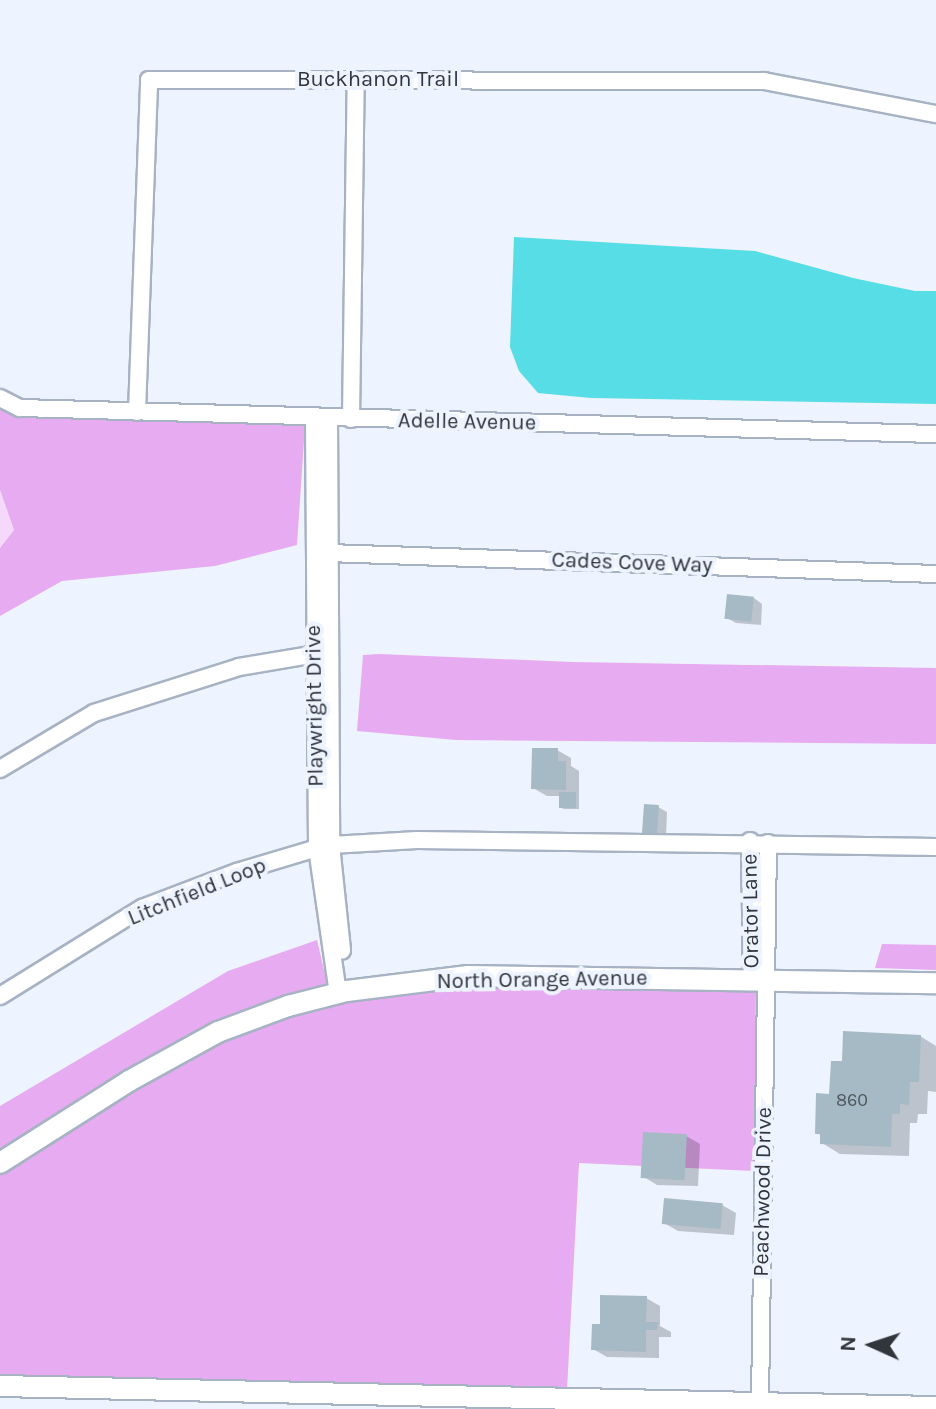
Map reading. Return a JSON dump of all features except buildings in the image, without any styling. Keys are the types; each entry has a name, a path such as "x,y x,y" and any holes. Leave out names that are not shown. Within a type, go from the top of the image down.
{"street":[{"name":"Buckhanon Trail","path":"137,412 149,80 764,81 936,114"},
{"path":"351,419 356,80"},
{"name":"Adelle Avenue","path":"0,398 20,408 936,434"},
{"name":"Playwright Drive","path":"322,418 328,553 322,653"},
{"name":"Playwright Drive","path":"322,418 324,847 342,992"},
{"name":"Cades Cove Way","path":"328,553 936,574"},
{"path":"0,769 94,713 239,667 322,653"},
{"path":"324,847 417,840 750,841 936,847"},
{"name":"Orator Lane","path":"750,841 759,981"},
{"name":"Orator Lane","path":"759,981 768,843"},
{"name":"Litchfield Loop","path":"0,996 142,908 237,872 324,847"},
{"name":"North Orange Avenue","path":"0,1163 129,1081 218,1032 288,1006 342,992 468,976 936,983"},
{"name":"Peachwood Drive","path":"759,981 760,1403"},
{"path":"0,1386 936,1407"}],"shaded area":[{"path":"0,408 20,416 305,426 297,545 215,566 62,581 0,616 0,548 14,530 0,490"},
{"path":"0,490 14,530 0,548"},
{"path":"363,655 573,662 936,668 936,744 456,740 357,731"},
{"path":"317,940 328,987 0,1153 0,1106 228,971"},
{"path":"882,944 936,945 936,970 875,968"},
{"path":"469,984 756,989 754,1171 579,1163 567,1390 0,1377 0,1173 134,1088 223,1040 292,1013 340,1001"}],"water":[{"path":"514,237 755,251 853,278 915,291 936,291 936,404 591,398 538,393 519,371 510,347"}]}
